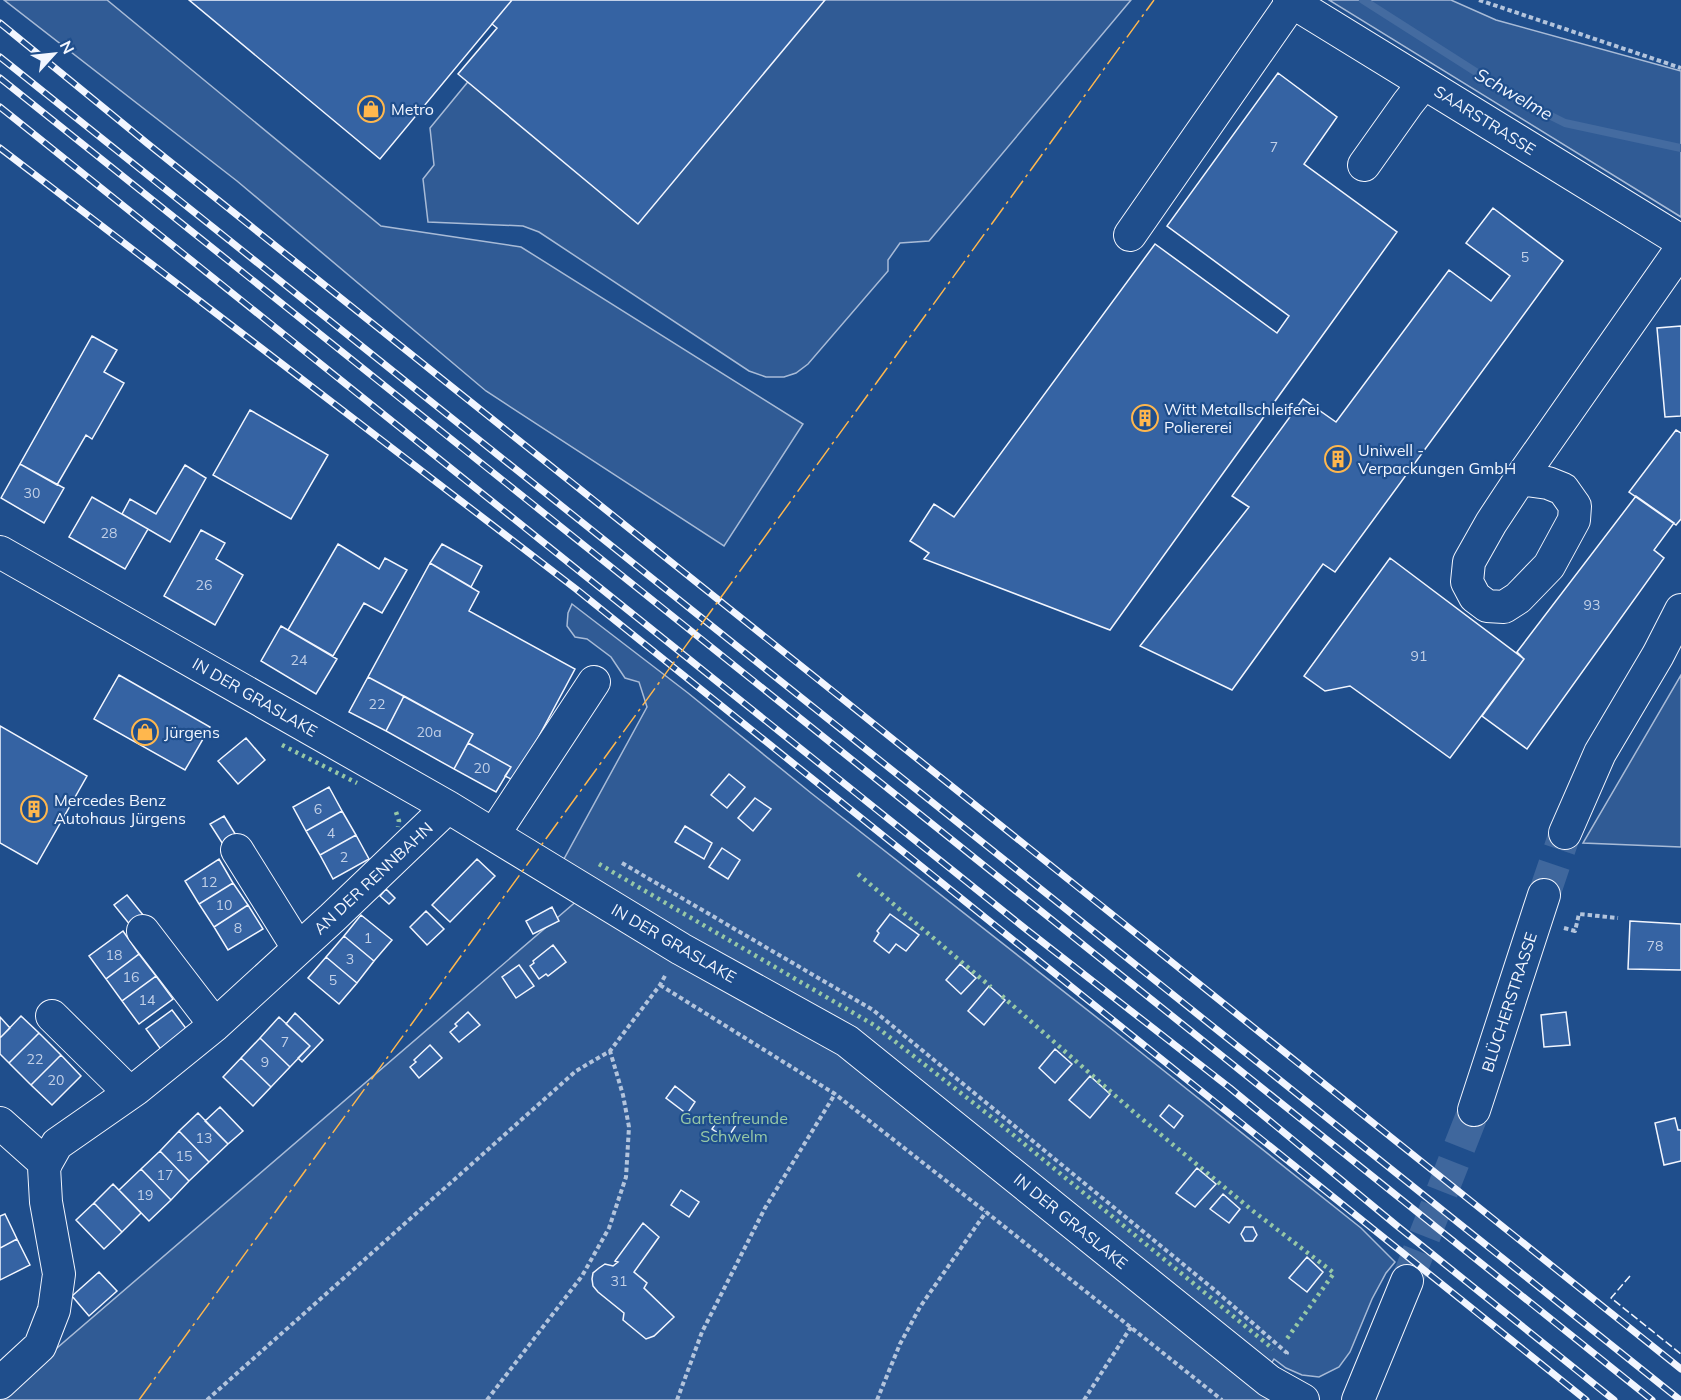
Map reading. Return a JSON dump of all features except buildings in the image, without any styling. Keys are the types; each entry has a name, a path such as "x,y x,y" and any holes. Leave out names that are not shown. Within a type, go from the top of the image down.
{"street":[{"name":"SAARSTRASSE","path":"1290,1 1681,241"},
{"path":"1130,235 1290,1"},
{"path":"1364,165 1424,83"},
{"path":"1520,479 1681,249"},
{"name":"IN DER GRASLAKE","path":"0,552 448,807 681,949 847,1041 1269,1381 1303,1400"},
{"path":"1565,833 1600,753 1658,655 1681,610"},
{"path":"494,834 594,682"},
{"name":"AN DER RENNBAHN","path":"46,1164 57,1144 130,1093 215,1025 448,807"},
{"name":"AN DER RENNBAHN","path":"237,850 298,948"},
{"name":"BLÜCHERSTRASSE","path":"1474,1110 1540,907"},
{"path":"143,932 215,1025"},
{"path":"52,1016 130,1093"},
{"path":"0,1123 46,1164 44,1167 46,1202 59,1274 54,1310 40,1346 0,1383"},
{"path":"1358,1400 1407,1281"}],"path":[{"path":"1479,0 1681,68"},
{"path":"1540,907 1575,931 1580,914 1618,918"},
{"path":"207,1400 576,1071 610,1051 660,985 681,949"},
{"path":"660,985 835,1094 1222,1400"},
{"path":"488,1400 582,1276 609,1228 626,1177 629,1127 623,1095 610,1051"},
{"path":"677,1400 702,1332 765,1208 835,1094"},
{"path":"877,1400 900,1344 920,1307 986,1212"},
{"path":"1084,1400 1131,1327"}],"shaded area":[{"path":"4,0 107,0 381,226 521,247 803,424 724,546 486,391 237,181"},
{"path":"535,0 1131,0 929,241 900,243 888,260 888,271 808,364 796,373 784,377 766,377 749,371 539,232 523,226 428,222 423,179 434,165 430,128"},
{"path":"1329,0 1451,0 1496,20 1681,71 1681,217"},
{"name":"Gartenfreunde Schwelm","path":"572,604 688,693 1361,1228 1395,1262 1386,1273 1372,1299 1350,1352 1339,1367 1319,1377 1302,1375 1286,1368 1274,1359 1258,1384 1275,1400 0,1400 0,1397 593,887 558,870 647,707 639,682 625,678 611,657 587,639 575,637 567,626 568,613"},
{"path":"1681,675 1681,847 1583,843"}],"waterway":[{"name":"Schwelme","path":"1363,0 1523,102 1565,123 1681,148"}],"tunnel":[{"path":"1544,895 1565,833"},
{"path":"1407,1281 1474,1110"}],"railway":[{"path":"0,23 148,144 1681,1369"},
{"path":"0,57 1680,1400"},
{"path":"0,78 1652,1400"},
{"path":"0,107 1027,930 1230,1088 1614,1400"},
{"path":"0,148 576,589 1586,1400"}],"hedge":[{"path":"282,745 357,783"},
{"path":"396,812 398,827"},
{"path":"599,864 874,1025 994,1119 1273,1349"},
{"path":"858,874 991,987"},
{"path":"1002,996 1136,1114 1253,1211 1334,1273 1286,1340"}],"fence":[{"path":"1630,1276 1611,1298 1681,1354"}],"power":[{"path":"139,1400 1154,0"}],"place":[{"name":"Metro","path":"371,109"},
{"name":"Witt Metallschleiferei Poliererei","path":"1145,418"},
{"name":"Uniwell - Verpackungen GmbH","path":"1338,459"},
{"name":"Jürgens","path":"145,732"},
{"name":"Mercedes Benz Autohaus Jürgens","path":"34,809"}]}
